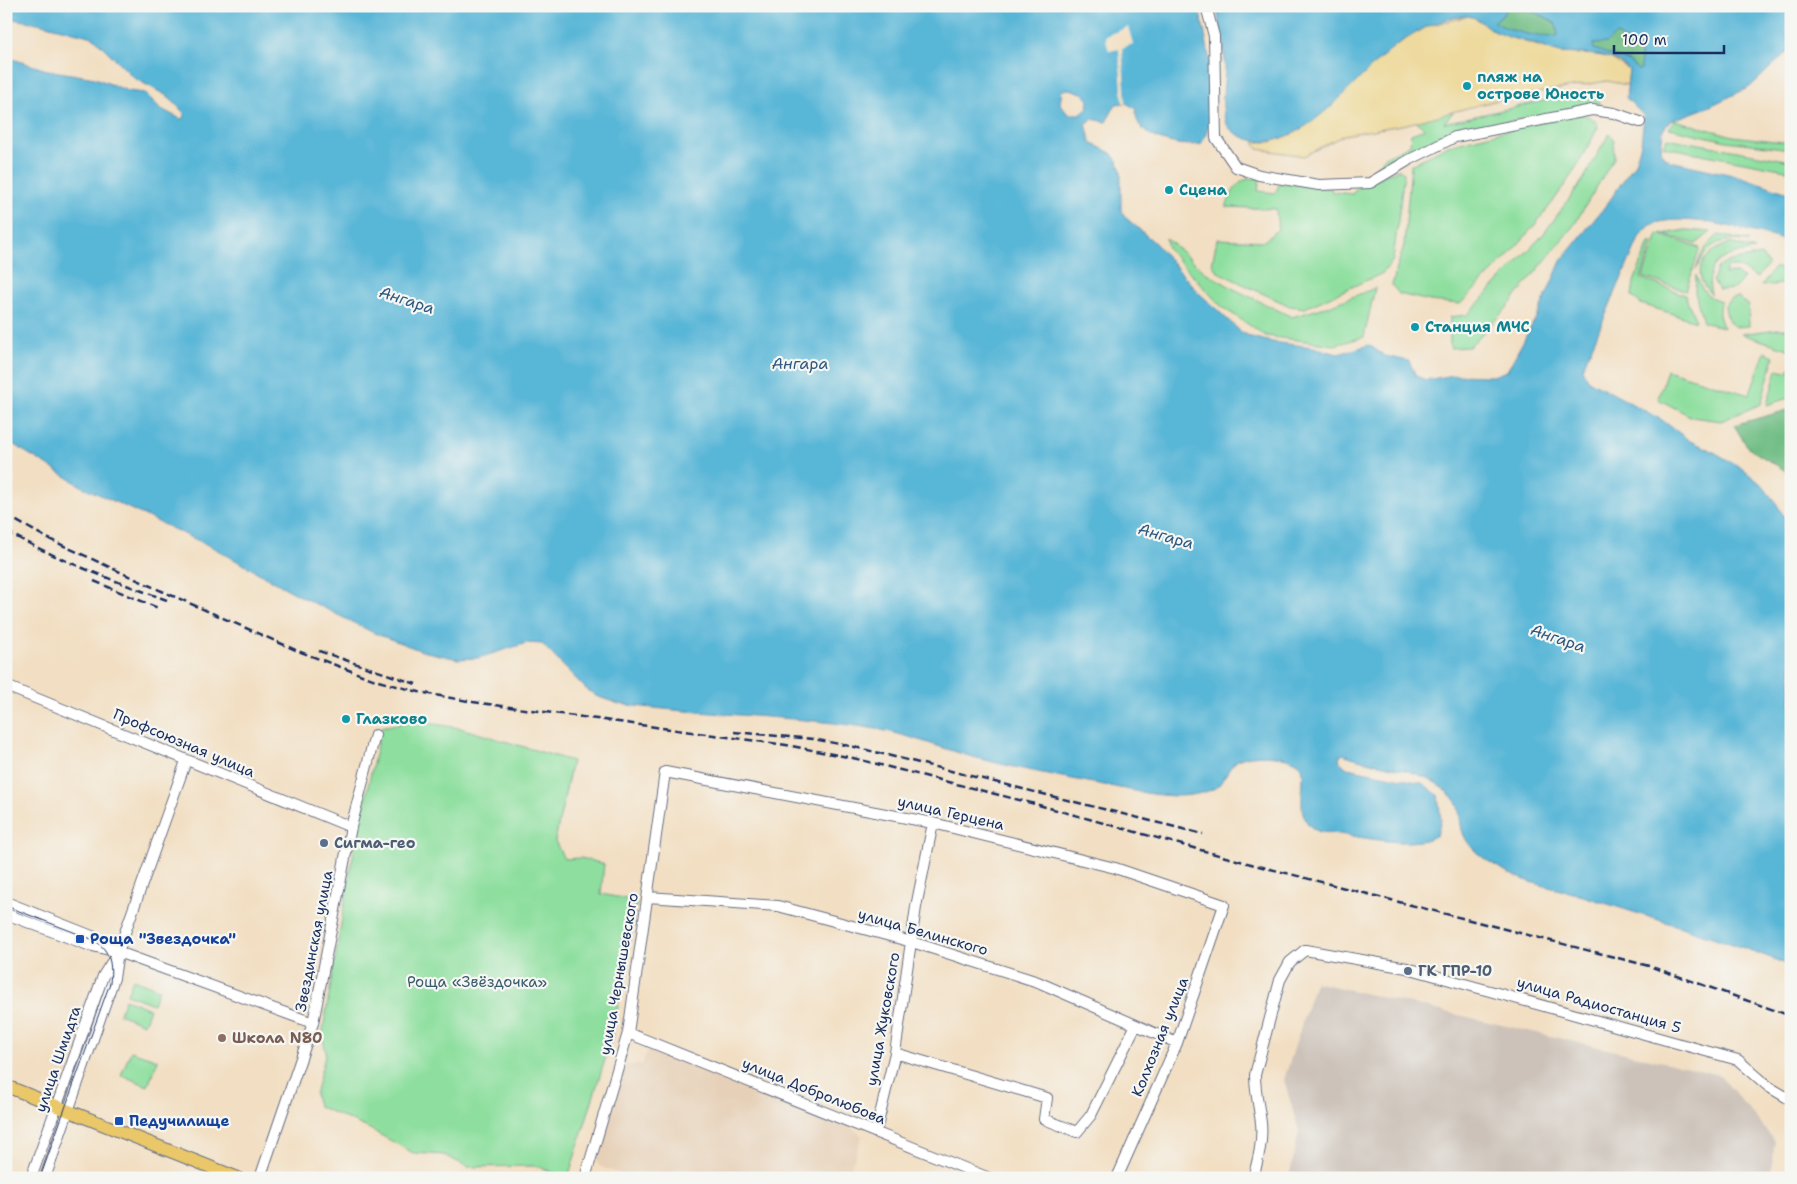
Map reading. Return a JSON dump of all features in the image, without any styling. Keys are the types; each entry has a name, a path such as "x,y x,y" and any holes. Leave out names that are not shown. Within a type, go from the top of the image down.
{"main road":[{"path":"6,1086 238,1178"}],"street":[{"path":"1206,6 1214,36 1216,138 1236,167 1259,175 1319,185 1370,183 1409,160 1455,137 1592,110 1614,113 1640,122"},
{"name":"Профсоюзная улица","path":"6,686 351,827"},
{"name":"Звездинская улица","path":"260,1178 313,1023 351,827 374,734"},
{"name":"улица Шмидта","path":"31,1178 63,1109 114,978 118,952 186,761"},
{"name":"улица Герцена","path":"665,772 934,823 1115,868 1224,905"},
{"name":"улица Чернышевского","path":"585,1178 628,1033 665,772"},
{"name":"улица Жуковского","path":"876,1131 895,1053 922,871 934,823"},
{"name":"улица Белинского","path":"648,897 778,906 912,942 1038,982 1176,1043"},
{"path":"6,902 92,936 118,952"},
{"name":"Колхозная улица","path":"1117,1178 1176,1043 1224,905"},
{"path":"6,914 88,945 118,952 313,1023"},
{"name":"улица Радиостанция 5","path":"1253,1178 1259,1156 1261,1124 1255,1092 1255,1076 1280,980 1290,962 1305,950 1407,968 1738,1060 1769,1087 1791,1100"},
{"path":"895,1053 1047,1098 1044,1119 1077,1132 1092,1115 1136,1025"},
{"name":"улица Добролюбова","path":"628,1033 989,1178"},
{"name":"улица Шмидта","path":"44,1178 63,1109"}],"shaded area":[{"path":"1315,982 1720,1075 1775,1141 1770,1178 1289,1178 1299,1131 1284,1080"},
{"path":"650,1045 847,1124 862,1136 847,1178 630,1178 599,1166 596,1158 625,1065 642,1065"}],"green space":[{"path":"1507,8 1527,10 1544,17 1556,24 1558,35 1545,37 1526,34 1506,28 1494,21 1503,15"},
{"path":"1616,34 1640,50 1641,69 1638,70 1629,62 1594,49 1593,44 1607,43"},
{"path":"1557,98 1594,98 1600,104 1511,121 1432,140 1369,175 1385,157 1410,145 1411,134 1425,129 1401,109 1460,104 1444,123"},
{"path":"1576,113 1592,119 1597,123 1598,127 1585,153 1537,222 1481,284 1460,304 1430,301 1399,294 1392,285 1404,245 1411,165 1448,145"},
{"path":"1674,120 1733,136 1791,143 1791,149 1726,141 1669,128"},
{"path":"1609,134 1614,139 1614,158 1574,225 1505,310 1469,347 1450,348 1450,317 1467,315 1542,236 1583,180"},
{"path":"1667,138 1791,161 1791,171 1664,147"},
{"path":"1399,169 1404,173 1393,260 1383,273 1305,308 1290,306 1253,289 1218,272 1212,264 1217,239 1264,241 1278,229 1276,209 1226,207 1231,194 1242,181 1253,178 1260,179 1258,191 1275,193 1280,183 1331,188 1332,192 1353,194 1356,188"},
{"path":"1687,230 1711,232 1696,244 1662,234"},
{"path":"1658,234 1700,248 1686,291 1643,277"},
{"path":"1719,235 1749,241 1730,241 1716,244 1706,253 1696,270 1704,250"},
{"path":"1166,238 1205,272 1234,289 1292,317 1329,306 1375,288 1364,337 1335,345 1266,336 1222,307 1168,249"},
{"path":"1653,241 1641,278 1685,295 1696,321 1641,304 1632,296 1634,282 1649,243"},
{"path":"1730,243 1755,250 1727,257 1714,266 1709,282 1711,294 1704,286 1701,278 1700,270 1702,263 1713,252"},
{"path":"1761,255 1768,264 1757,278 1739,267 1727,267 1725,274 1736,273 1743,278 1733,288 1719,290 1713,281 1718,267 1730,261"},
{"path":"1774,268 1779,268 1791,279 1791,283 1761,286"},
{"path":"1696,275 1705,292 1721,301 1719,315 1724,328 1703,322 1695,292"},
{"path":"1738,297 1748,305 1749,326 1735,327 1727,318 1725,305 1730,299"},
{"path":"1791,329 1791,350 1741,334"},
{"path":"1765,352 1774,356 1761,404 1721,421 1692,417 1658,399 1667,370 1749,395"},
{"path":"1791,367 1791,397 1767,405 1777,370 1786,372"},
{"path":"1791,409 1791,474 1748,448 1734,425"},
{"name":"Роща «Звёздочка»","path":"414,721 460,728 572,761 555,841 564,859 581,858 604,864 601,894 637,901 613,1034 568,1178 536,1166 468,1167 444,1155 413,1153 370,1129 318,1106 315,1095 326,1052 322,1036 351,865 381,727"},
{"path":"133,979 159,989 153,1004 127,994"},
{"path":"125,999 150,1009 144,1024 119,1014"},
{"path":"131,1051 158,1060 148,1086 121,1075"}],"sand":[{"name":"пляж на острове Юность","path":"1468,16 1475,18 1494,31 1561,53 1599,55 1610,58 1629,70 1627,85 1607,81 1501,99 1407,124 1344,135 1304,156 1258,149 1254,142 1271,142 1292,134 1393,47 1428,26"}],"water":[{"name":"Ангара","path":"6,6 1198,6 1209,57 1212,96 1211,114 1201,144 1192,145 1170,142 1149,134 1141,127 1137,119 1136,109 1126,103 1116,104 1106,122 1092,119 1086,124 1091,143 1111,153 1118,162 1121,171 1121,209 1125,217 1155,243 1199,293 1240,331 1251,337 1272,342 1313,347 1338,354 1369,345 1385,356 1409,361 1416,376 1426,380 1454,375 1493,376 1507,371 1538,314 1561,261 1610,200 1635,163 1641,144 1644,116 1626,98 1629,70 1622,64 1606,57 1557,52 1500,34 1471,17 1457,17 1428,26 1394,47 1324,112 1304,127 1284,137 1263,141 1237,134 1228,126 1225,119 1223,112 1224,55 1216,6 1791,6 1791,48 1750,87 1708,107 1670,121 1663,130 1661,149 1663,156 1670,161 1742,177 1791,194 1791,242 1700,221 1665,221 1651,225 1640,236 1582,369 1588,380 1662,420 1690,441 1707,448 1740,467 1761,484 1776,503 1791,528 1791,966 1714,938 1583,896 1537,884 1511,874 1496,866 1475,851 1470,845 1462,830 1456,802 1442,787 1430,780 1401,769 1343,754 1339,756 1340,762 1347,768 1422,783 1438,795 1441,820 1437,835 1426,840 1397,842 1320,832 1311,827 1303,813 1302,767 1290,759 1282,757 1262,755 1244,757 1234,763 1216,788 1193,795 1167,795 1140,792 1017,768 878,729 803,720 680,711 619,704 596,696 585,688 542,644 527,643 478,658 458,659 422,651 374,633 298,595 212,547 83,487 6,440 6,57 47,70 95,78 128,91 145,93 161,109 181,119 184,117 184,113 169,97 134,78 93,37 38,23 6,18","holes":["1507,8 1527,10 1544,17 1556,24 1558,35 1545,37 1526,34 1506,28 1494,21 1502,16","1616,34 1640,50 1641,69 1638,70 1629,62 1594,49 1593,44 1607,43","1070,89 1082,93 1089,100 1088,107 1080,114 1068,114 1060,104 1062,90"]}],"pier":[{"path":"1128,27 1133,44 1122,48 1126,103 1123,103 1119,49 1109,51 1105,36"}],"tram line":[{"path":"6,906 94,940 100,944 107,954 111,970 110,983 40,1178"}],"railway":[{"path":"6,515 47,538 146,584 298,651 378,681 419,692 473,702 786,745 853,758 1035,804 1251,864 1649,966 1791,1016"},
{"path":"6,531 65,560 167,600"},
{"path":"94,581 158,608"},
{"path":"319,651 416,684"},
{"path":"734,732 813,739 855,747 1203,834"}],"place":[{"name":"пляж на острове Юность","path":"1467,86"},
{"name":"Сцена","path":"1169,190"},
{"name":"Станция МЧС","path":"1415,327"},
{"name":"Глазково","path":"346,719"},
{"name":"Сигма-гео","path":"324,843"},
{"name":"Роща \"Звездочка\"","path":"80,939"},
{"name":"ГК ГПР-10","path":"1408,971"},
{"name":"Школа N80","path":"222,1038"},
{"name":"Педучилище","path":"119,1121"}]}
